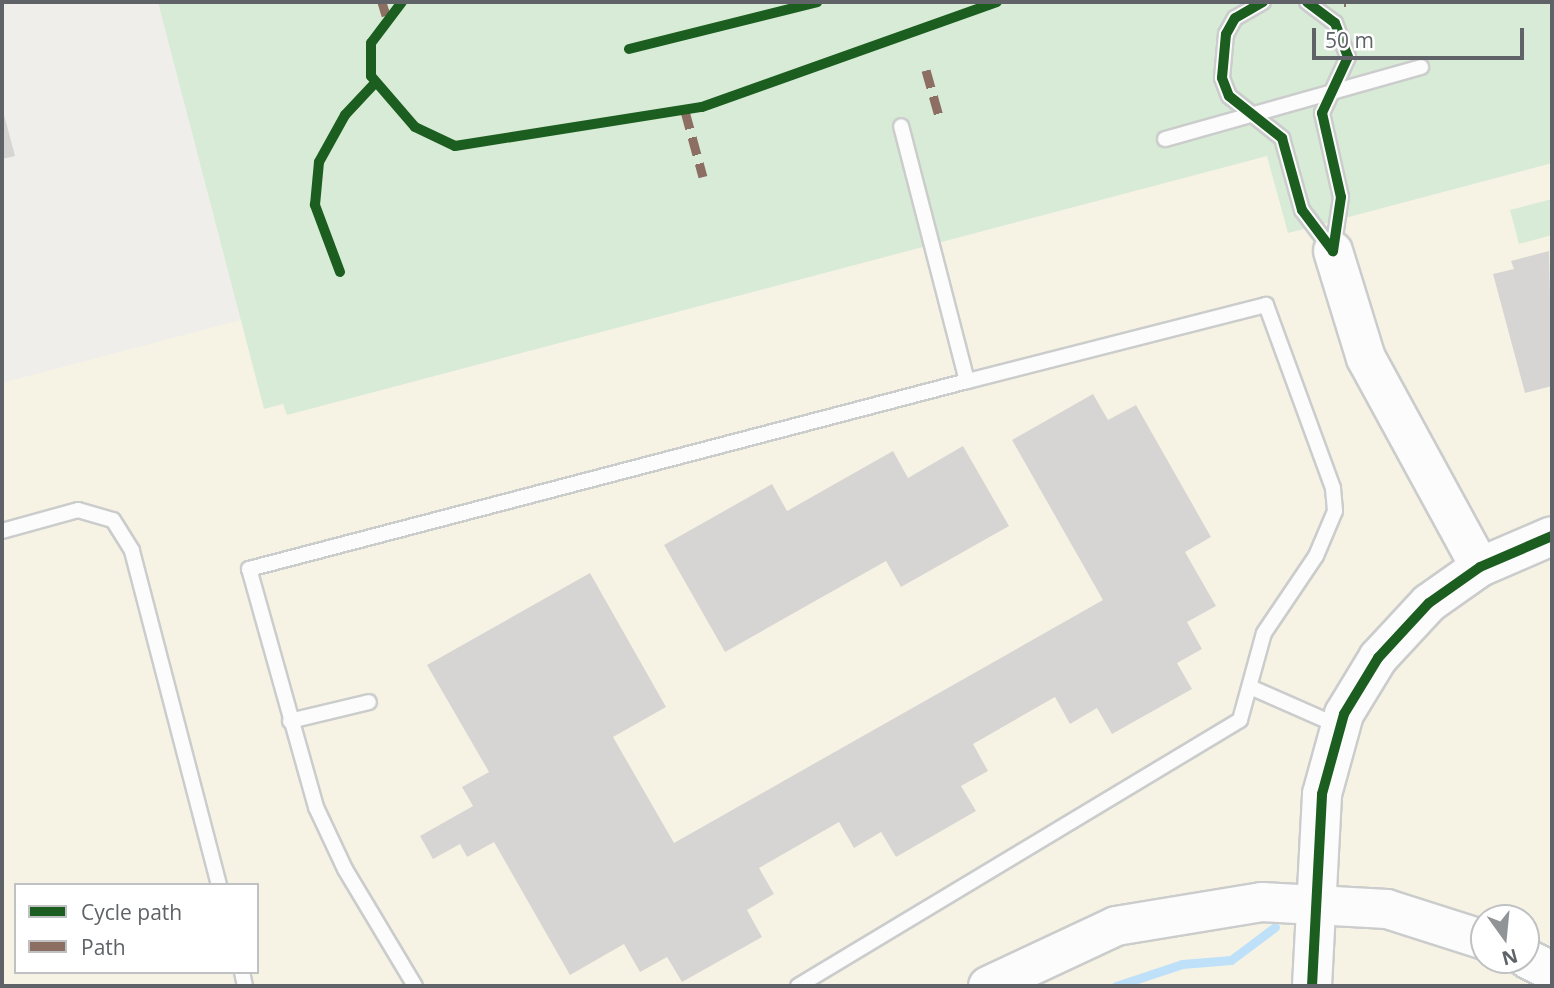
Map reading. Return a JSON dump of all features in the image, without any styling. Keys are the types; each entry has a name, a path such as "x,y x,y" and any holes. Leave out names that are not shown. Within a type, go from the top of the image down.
{"street":[{"path":"1333,251 1366,358 1480,567"},
{"path":"1312,986 1312,901 1322,794 1340,727 1398,634 1480,567 1552,536"},
{"path":"989,986 1116,926 1177,911 1312,901 1387,909 1470,936"}],"lane":[{"path":"1262,2 1235,18 1220,62 1229,96 1257,113 1282,138 1303,210 1333,251"},
{"path":"1307,2 1335,23 1348,57 1344,76 1328,94 1323,128 1341,197 1333,251"},
{"path":"1165,139 1421,67"},
{"path":"901,126 967,380"},
{"path":"415,986 329,840 290,721 249,569 967,380 1266,305 1333,488 1335,511 1316,556 1264,633 1240,720 1225,733 798,986"},
{"path":"2,531 78,510 113,520 132,551 218,883"},
{"path":"1250,687 1340,727"},
{"path":"290,721 369,702"}],"shaded area":[{"path":"1267,156 1289,233 1552,163 1552,986 2,986 2,383 260,315 287,415"}],"green space":[{"path":"158,2 1552,2 1552,163 1288,233 1267,156 287,415 283,404 264,409"},
{"path":"1552,199 1552,235 1519,244 1510,210"}],"building":[{"path":"2,107 15,156 2,159"},
{"path":"1549,251 1552,386 1525,393 1493,274 1514,269 1511,261"},
{"path":"1093,394 1108,420 1136,405 1211,537 1185,552 1216,606 1187,622 1202,649 1177,663 1192,689 1112,734 1097,708 1070,724 1055,697 973,744 988,771 961,786 976,811 896,857 881,832 854,848 839,822 759,868 774,894 747,910 762,937 682,982 667,957 640,972 624,944 570,975 494,842 467,857 460,844 433,859 420,836 473,806 462,787 489,772 427,665 590,573 666,707 613,737 674,843 1103,600 1012,440"},
{"path":"963,446 1009,526 901,587 886,561 725,652 664,545 772,484 787,511 893,451 908,478"}],"waterway":[{"path":"1116,986 1182,964 1231,960 1275,927"}],"marked path":[{"path":"382,2 386,15"},
{"path":"926,70 939,116"},
{"path":"685,111 703,177"}],"cycle path":[{"path":"402,2 371,43 371,76 415,127 455,146 702,107 997,2"},
{"path":"629,49 817,2"},
{"path":"1263,2 1235,18 1226,34 1222,78 1229,96 1282,138 1302,210 1333,251"},
{"path":"1307,2 1335,23 1348,57 1322,113 1341,197 1333,251"},
{"path":"340,272 315,205 319,162 345,115 374,84"},
{"path":"1312,986 1322,794 1344,714 1378,658 1429,603 1480,567 1552,536"}]}
